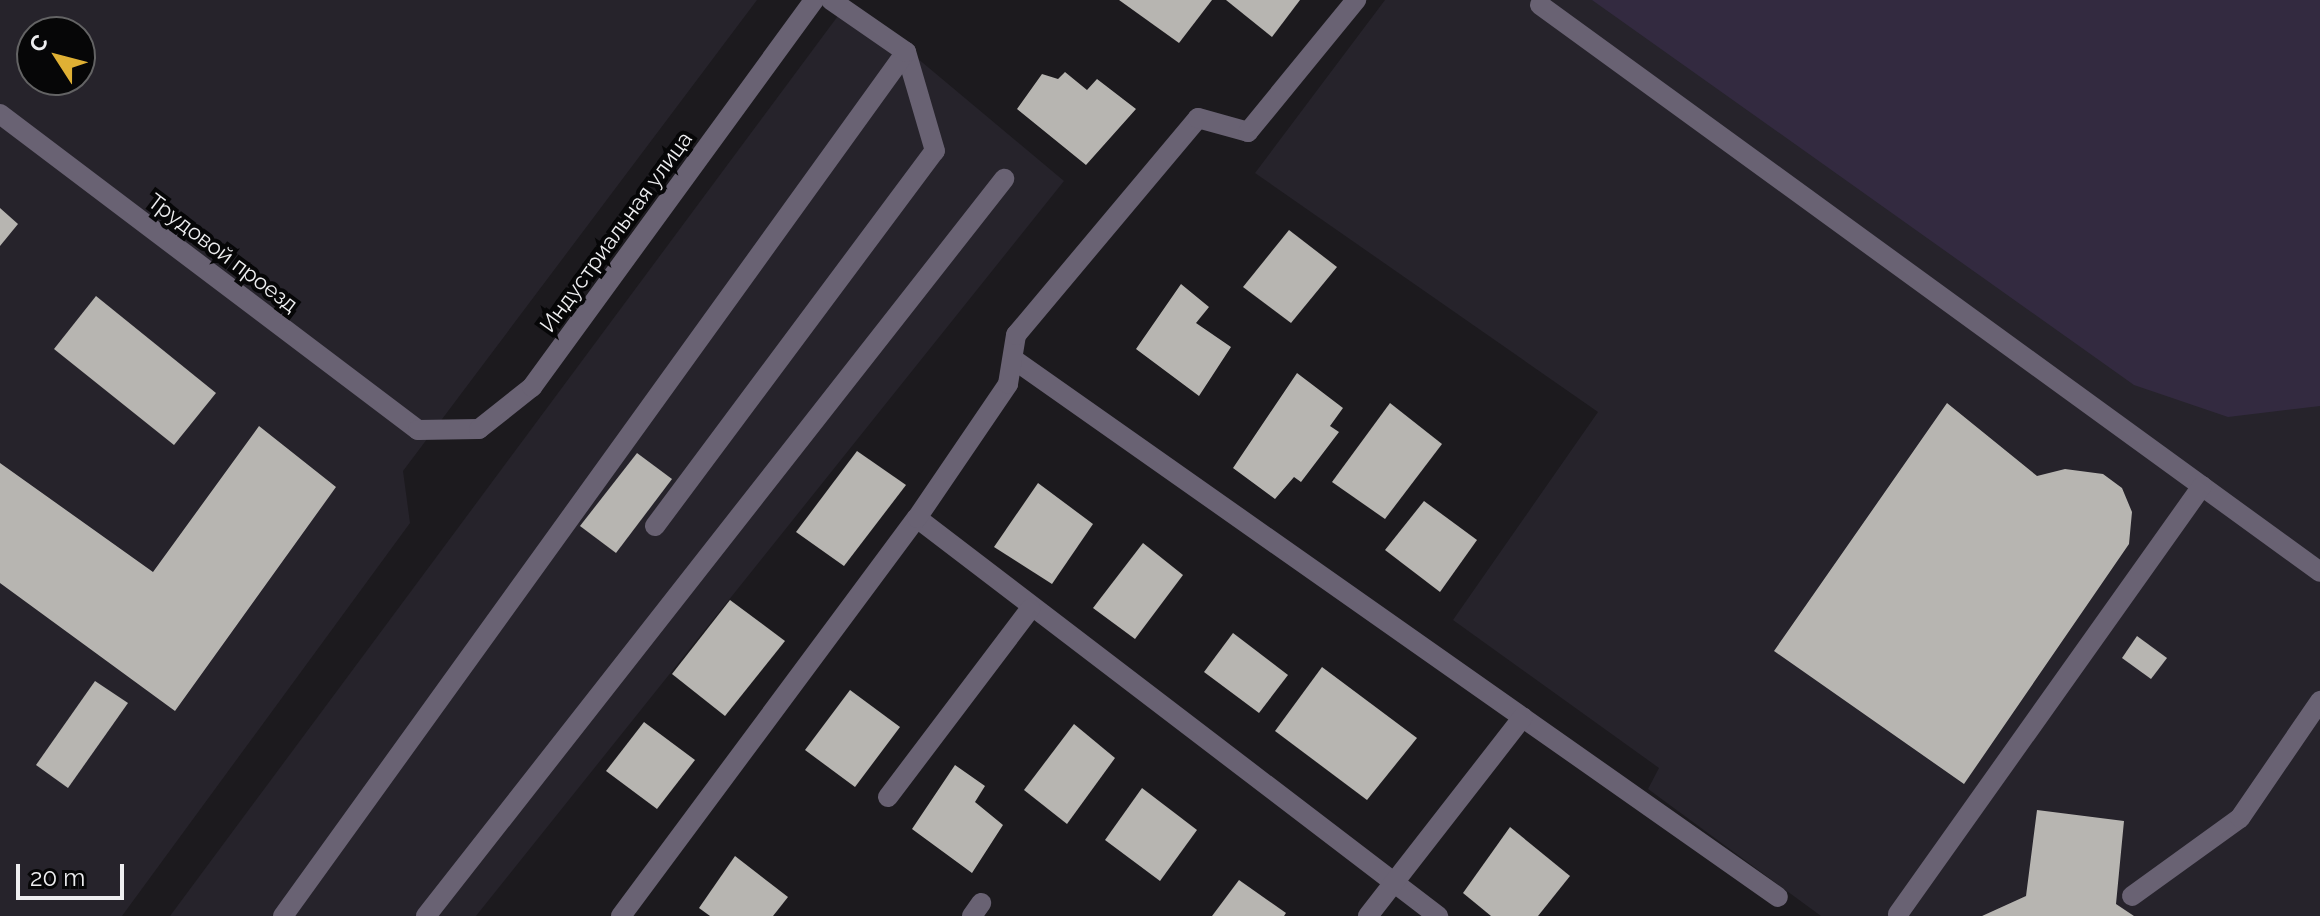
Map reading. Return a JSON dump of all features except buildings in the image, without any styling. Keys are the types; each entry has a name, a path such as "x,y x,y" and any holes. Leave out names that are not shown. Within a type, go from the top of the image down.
{"street":[{"name":"Индустриальная улица","path":"418,430 479,429 532,387 814,0"},
{"path":"655,526 935,151 906,52 831,0"},
{"path":"621,916 917,518 1008,384 1016,335 1198,118 1248,132 1356,0"},
{"path":"1540,5 2320,572"},
{"path":"283,916 906,52"},
{"name":"Трудовой проезд","path":"0,114 418,430"},
{"path":"426,916 1004,179"},
{"path":"1013,359 1778,897"},
{"path":"1898,914 2202,486"},
{"path":"917,518 1030,609 1438,916"},
{"path":"888,797 1030,609"},
{"path":"2132,896 2240,818 2320,701"},
{"path":"1368,916 1523,717"}],"shaded area":[{"path":"0,0 757,0 403,471 410,523 122,916 0,916"},
{"path":"1385,0 2320,0 2320,916 1821,916 1648,789 1659,768 1453,620 1598,412 1255,173"},
{"path":"1592,0 2320,0 2320,406 2228,417 2134,385"},
{"path":"849,1 1064,181 476,916 170,916"}]}
